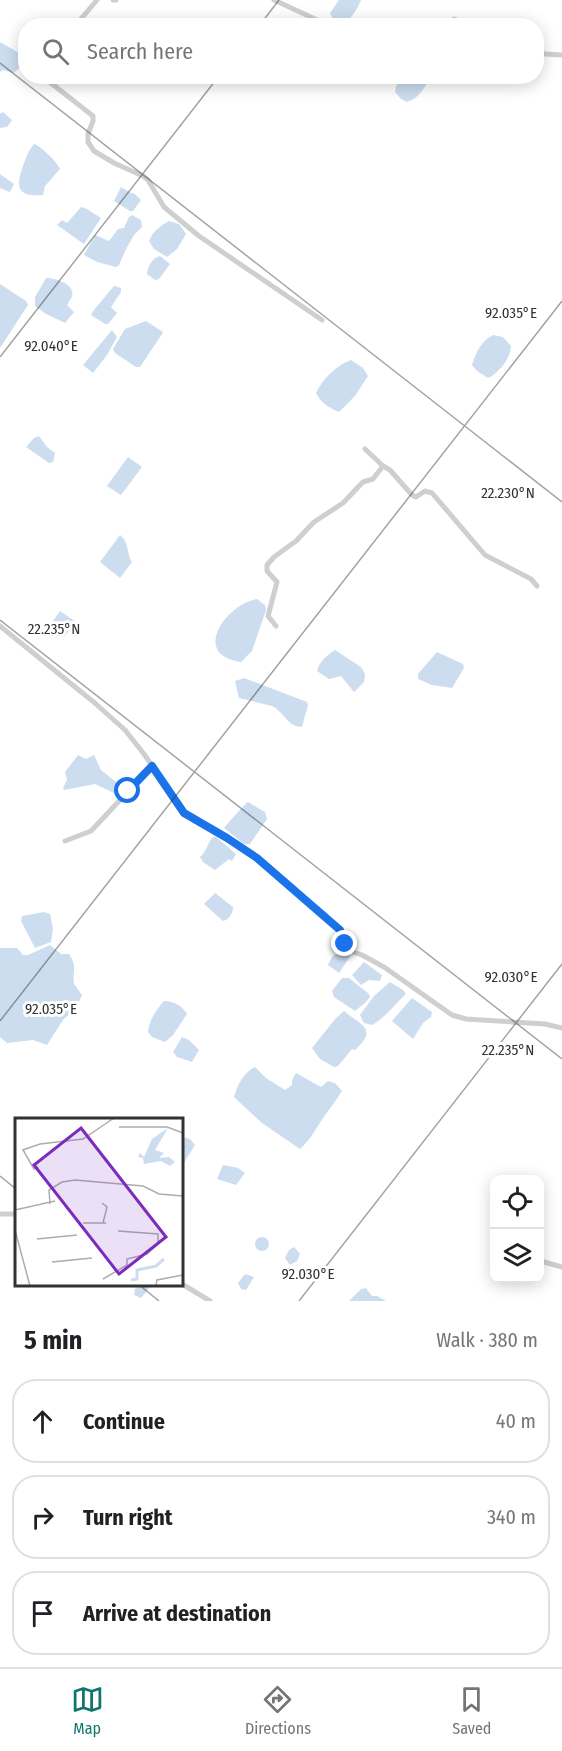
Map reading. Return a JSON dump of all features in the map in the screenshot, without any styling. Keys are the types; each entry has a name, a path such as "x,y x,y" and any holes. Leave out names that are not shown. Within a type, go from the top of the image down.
{"street":[{"path":"82,18 97,0"},
{"path":"274,0 313,18"},
{"path":"544,53 562,56"},
{"path":"52,84 93,116 88,142 94,151 143,176 148,180 164,207 199,236 322,320"},
{"path":"365,449 390,470 412,495 416,497 425,491 432,493 485,555 531,579 537,586"},
{"path":"276,626 268,616 277,582 267,571 267,565 296,541 314,522 343,503 366,479 373,479 383,466"},
{"path":"0,626 125,730 184,813 257,858 340,930 350,951 384,967 452,1015 544,1024 562,1028"},
{"path":"65,841 91,831 152,766"},
{"path":"544,1262 562,1267"},
{"path":"183,1285 210,1301"}],"water":[{"path":"339,0 361,0 350,18 333,18 330,13"},
{"path":"0,42 18,52 18,69 14,73 3,70 0,72"},
{"path":"398,84 426,84 415,98 407,102 395,92"},
{"path":"3,112 12,120 7,127 0,128 0,114"},
{"path":"34,144 56,162 60,169 45,186 43,195 24,193 19,185 23,166"},
{"path":"0,174 14,184 10,192 0,188"},
{"path":"121,187 141,200 133,211 114,201"},
{"path":"81,207 101,218 84,244 57,225 62,220 67,223"},
{"path":"132,215 141,220 142,227 134,235 119,265 116,267 97,262 84,255 95,235 109,241 118,229 124,228"},
{"path":"169,221 179,224 186,234 177,249 167,257 154,249 149,241 157,229"},
{"path":"160,256 170,264 159,279 155,280 147,274 149,265"},
{"path":"46,278 65,283 72,291 72,297 67,305 74,312 65,323 35,306 35,297"},
{"path":"0,284 26,301 28,305 0,348"},
{"path":"114,286 121,288 121,292 111,307 117,313 108,324 105,324 91,315"},
{"path":"146,321 163,332 140,367 136,367 115,353 113,349 125,329"},
{"path":"112,330 117,337 93,373 83,365"},
{"path":"493,335 503,337 511,346 504,365 488,378 472,365 480,347"},
{"path":"351,360 363,368 368,376 355,396 339,412 326,405 316,393 330,374"},
{"path":"39,436 55,453 53,462 49,463 26,447"},
{"path":"128,457 142,467 121,495 107,486"},
{"path":"120,535 125,541 132,562 120,578 100,562"},
{"path":"257,599 265,605 266,610 252,651 241,662 226,657 218,650 215,640 218,630 234,610"},
{"path":"60,611 76,622 65,636 61,637 53,630 51,624"},
{"path":"335,650 361,667 365,674 364,682 354,692 341,676 329,679 317,671 324,659"},
{"path":"437,652 463,664 464,668 452,688 432,685 418,679 418,674"},
{"path":"244,678 307,702 302,727 289,722 272,706 239,698 235,681"},
{"path":"78,755 86,759 94,755 101,770 121,786 116,794 95,784 64,790 67,780 65,772"},
{"path":"248,802 265,812 267,819 250,844 244,844 224,828"},
{"path":"213,837 236,854 232,861 229,859 215,870 203,862 200,857"},
{"path":"215,893 233,907 230,916 223,921 204,904"},
{"path":"44,912 50,914 53,929 51,942 35,948 21,921 22,916"},
{"path":"50,945 61,954 69,954 72,959 74,984 82,995 77,1007 63,1020 47,1045 33,1040 7,1043 0,1037 0,948 17,948 23,955 28,955"},
{"path":"340,951 347,951 351,955 339,973 328,965 332,957"},
{"path":"364,962 382,975 380,981 369,980 361,985 352,975"},
{"path":"342,978 349,978 369,994 370,997 366,1002 355,1011 334,997 332,991"},
{"path":"390,982 406,994 377,1022 372,1025 364,1023 360,1015 374,996"},
{"path":"412,998 432,1012 431,1017 423,1023 413,1039 392,1021"},
{"path":"164,1001 177,1005 187,1014 173,1035 165,1042 152,1037 148,1032 153,1015"},
{"path":"344,1011 365,1028 366,1037 338,1066 334,1067 320,1059 312,1048"},
{"path":"182,1037 189,1040 199,1050 192,1062 177,1057 173,1052"},
{"path":"255,1067 266,1078 285,1090 292,1085 296,1073 321,1087 328,1081 335,1083 342,1091 300,1149 262,1123 234,1097 242,1079"},
{"path":"183,1137 190,1139 195,1145 183,1164"},
{"path":"223,1165 238,1168 245,1173 236,1185 217,1179"},
{"path":"259,1237 265,1237 269,1244 265,1251 259,1251 255,1247 255,1241"},
{"path":"294,1247 300,1254 297,1261 290,1265 285,1258 289,1250"},
{"path":"245,1274 254,1277 246,1290 241,1289 238,1283"},
{"path":"137,1286 151,1286 141,1298 134,1295"},
{"path":"366,1288 372,1296 386,1301 349,1301 361,1289"}],"route":[{"path":"128,791 152,766 184,813 257,858 340,930 345,944"}]}
